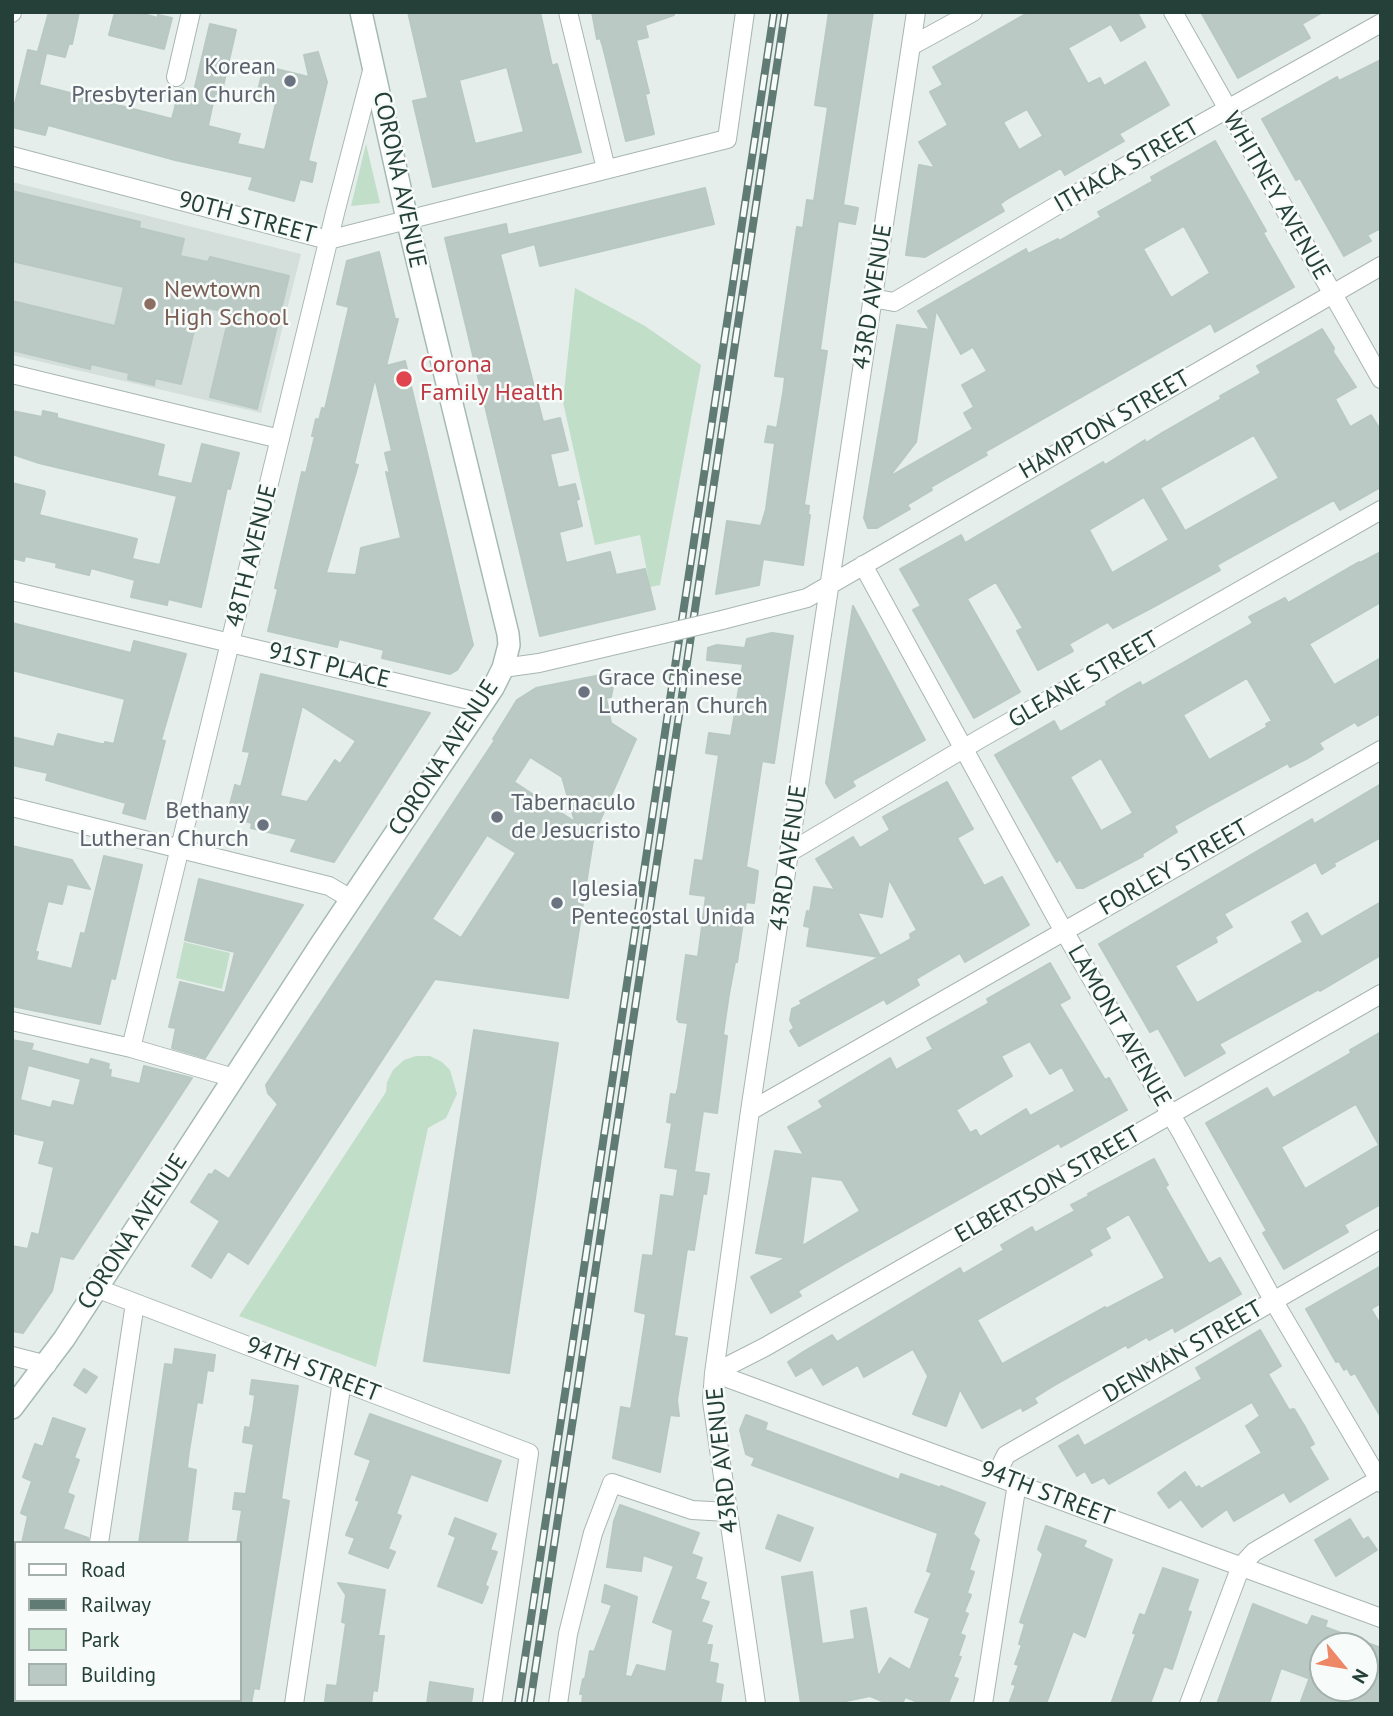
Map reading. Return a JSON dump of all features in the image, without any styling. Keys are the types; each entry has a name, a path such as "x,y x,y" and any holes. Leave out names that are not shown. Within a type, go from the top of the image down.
{"street":[{"path":"176,77 191,12"},
{"name":"CORONA AVENUE","path":"12,1408 47,1365 482,703 503,668 509,645 407,219 361,12"},
{"path":"568,12 606,169"},
{"name":"90TH STREET","path":"12,156 328,240 727,139 745,12"},
{"name":"43RD AVENUE","path":"756,1704 712,1401 714,1373 750,1111 916,12"},
{"path":"911,46 973,12"},
{"name":"WHITNEY AVENUE","path":"1173,12 1381,379"},
{"name":"ITHACA STREET","path":"872,298 894,302 1083,190 1381,23"},
{"name":"48TH AVENUE","path":"131,1048 328,240 374,64"},
{"name":"HAMPTON STREET","path":"830,584 1381,266"},
{"path":"12,374 280,439"},
{"name":"GLEANE STREET","path":"790,852 963,749 1381,510"},
{"name":"LAMONT AVENUE","path":"863,565 1063,931 1171,1114 1273,1300 1380,1480"},
{"path":"503,668 539,663 722,620 807,598 830,584"},
{"name":"91ST PLACE","path":"12,591 482,703"},
{"name":"FORLEY STREET","path":"750,1111 1381,750"},
{"path":"12,807 329,886 351,899"},
{"name":"ELBERTSON STREET","path":"714,1373 765,1347 1381,994"},
{"path":"12,1021 131,1048 234,1078"},
{"name":"DENMAN STREET","path":"996,1475 1006,1455 1381,1239"},
{"name":"94TH STREET","path":"96,1288 529,1453 492,1704"},
{"path":"99,1541 135,1303"},
{"path":"12,1356 47,1365"},
{"name":"94TH STREET","path":"714,1373 1381,1618"},
{"path":"294,1704 342,1381"},
{"path":"1189,1704 1241,1566 1254,1552 1380,1480"},
{"path":"558,1704 568,1634 593,1533 612,1483 692,1510 728,1512"},
{"path":"983,1704 1017,1483"}],"shaded area":[{"name":"Newtown High School","path":"12,182 301,254 261,413 12,355"}],"green space":[{"path":"366,144 380,203 351,206"},
{"path":"575,288 645,326 701,365 660,585 650,587 640,535 595,545 563,402"},
{"path":"184,942 230,953 222,989 176,978"},
{"path":"416,1056 430,1056 442,1062 450,1070 457,1094 446,1118 428,1128 376,1367 239,1316 386,1092 393,1070 404,1060"}],"building":[{"path":"49,12 79,12 72,44 69,43 65,57 38,51"},
{"path":"115,12 136,12 158,18 158,15 172,18 164,49 109,35"},
{"path":"408,12 540,12 552,66 557,64 581,152 433,187 413,101 428,98","holes":["507,67 524,132 475,144 459,80"]},
{"path":"592,12 674,12 674,15 645,25 648,37 636,40 649,93 645,94 654,134 626,141"},
{"path":"829,12 873,12 843,205 858,208 855,224 838,221 820,350 827,351 804,505 809,506 810,515 803,565 763,559 759,585 716,594 727,521 761,526 766,509 775,443 765,442 768,426 777,428 783,394 785,377 775,376 797,227 803,228 807,200 814,201 828,107 815,105"},
{"path":"1029,12 1137,12 1145,27 1121,41 1111,24 1068,48 1088,84 1100,78 1104,86 1145,62 1169,105 1119,134 1124,141 1065,175 1061,168 1007,199 1000,204 1004,211 925,257 906,255 919,165 935,168 919,142 948,125 930,92 943,85 933,67","holes":["1027,109 1043,136 1019,150 1003,122"]},
{"path":"1201,12 1323,12 1302,24 1310,38 1238,78"},
{"path":"210,24 236,30 221,95 215,93 208,126 240,134 237,144 265,150 276,103 256,98 264,66 309,77 304,55 318,52 327,82 308,161 316,163 312,182 300,179 294,201 249,189 253,177 175,160 48,125 45,135 12,127 12,116 28,50 46,54 39,85 172,119 180,88 194,91"},
{"path":"1381,60 1381,228 1367,235 1371,241 1344,256 1300,178 1296,180 1262,119 1337,77 1339,81"},
{"path":"1215,141 1294,287 1215,332 1211,323 985,452 987,455 931,487 932,490 907,505 910,509 877,528 868,528 864,518 897,325 930,330 918,311 1026,249 1028,254 1058,239 1059,241 1101,217 1098,212 1153,181 1151,177","holes":["1184,226 1210,273 1171,298 1143,249","936,310 961,354 973,347 987,371 962,385 974,407 964,413 973,429 889,477 916,442"]},
{"path":"705,188 714,224 540,266 535,244 500,254 543,422 560,418 568,450 550,454 558,488 575,484 579,499 576,500 582,526 559,532 566,563 610,552 616,575 645,569 655,609 540,636 445,238 506,224 508,235"},
{"name":"Newtown High School","path":"12,191 140,222 139,228 184,239 180,256 208,262 210,257 289,276 257,409 210,397 230,313 200,306 181,384 155,378 154,385 128,379 129,373 91,364 90,369 12,350 12,301 115,326 124,287 12,261"},
{"path":"379,252 395,319 398,319 386,366 405,361 473,645 457,670 450,674 382,658 384,650 339,639 337,647 268,631 278,589 275,588 302,472 306,473 315,436 312,436 316,419 319,420 322,408 325,409 349,307 337,304 347,261","holes":["375,378 392,451 385,453 390,474 386,472 401,538 361,548 356,575 326,573 358,465 354,464"]},
{"path":"1322,329 1334,348 1333,352 1356,387 1335,399 1350,427 1371,415 1381,431 1381,487 1340,510 1334,500 1217,565 1220,570 1153,607 1113,628 1108,622 1069,644 1073,651 1038,670 1017,631 1023,628 996,582 967,599 1020,692 974,718 913,610 921,606 900,569 961,535 965,543 1103,462 1105,465 1145,440 1146,443 1261,373 1257,366","holes":["1254,435 1279,478 1185,531 1160,488","1144,497 1169,540 1112,573 1089,530"]},
{"path":"12,411 42,417 43,411 57,414 57,418 164,445 157,476 192,484 202,444 239,453 230,489 227,488 201,607 168,599 167,605 131,597 135,580 91,568 89,575 56,567 57,563 25,556 24,561 12,558 12,483 44,491 39,515 137,539 132,559 160,565 177,496 12,454"},
{"path":"1381,552 1381,602 1309,644 1334,685 1381,658 1381,713 1358,726 1355,722 1319,743 1323,749 1308,758 1290,767 1288,763 1174,826 1177,832 1142,854 1143,856 1083,888 1077,888 1060,859 1057,862 995,755 1054,721 1060,732 1140,682 1142,686 1253,623 1249,617 1285,598 1288,603","holes":["1247,678 1272,721 1266,724 1267,727 1209,760 1183,715","1101,758 1133,813 1101,831 1070,777"]},
{"path":"853,606 925,740 852,781 855,786 835,798 826,783"},
{"path":"12,623 131,653 134,641 186,654 161,740 165,741 145,819 123,813 126,803 46,780 48,773 12,765 12,737 54,747 58,734 101,744 114,744 125,699 12,670"},
{"path":"772,633 793,636 774,763 762,761 746,867 758,871 754,903 746,902 729,994 723,1035 727,1036 717,1113 703,1111 694,1172 709,1174 706,1194 703,1193 694,1250 687,1249 674,1336 687,1338 677,1400 679,1416 670,1415 660,1472 613,1458 621,1407 631,1409 646,1314 635,1311 643,1255 653,1256 661,1195 674,1197 678,1169 665,1167 672,1123 667,1122 671,1094 676,1095 678,1088 688,1023 679,1022 677,1019 686,955 698,957 706,896 690,894 695,860 703,861 719,755 706,753 709,733 731,736 743,664 707,660 708,648 717,645 745,648 747,639"},
{"path":"616,672 611,697 606,698 611,723 636,739 594,834 568,998 435,979 248,1264 228,1251 211,1278 192,1266 220,1221 191,1202 209,1174 212,1175 215,1170 229,1179 278,1104 268,1093 266,1085 495,740 493,739 517,700 536,688","holes":["530,757 562,777 575,822 514,782","487,835 516,853 461,938 432,919"]},
{"path":"261,674 430,713 334,862 291,851 297,839 251,828 252,823 227,816 235,785 241,787 250,752 243,751","holes":["302,706 356,741 340,764 335,760 307,802 280,796"]},
{"path":"947,782 973,829 957,838 984,886 1002,877 1029,925 965,962 960,953 916,979 919,985 887,1004 884,999 799,1046 790,1031 794,1028 790,1020 792,1009 802,1004 800,1001 879,957 807,946 810,927 804,926 807,911 810,912 814,887 835,890 816,859 853,837 860,848 890,830 883,817","holes":["889,879 917,930 910,934 911,939 880,956 857,912 882,917"]},
{"path":"1381,784 1381,837 1334,863 1335,866 1322,874 1316,862 1224,914 1232,927 1215,937 1217,942 1175,966 1197,1003 1303,942 1292,922 1307,913 1321,937 1381,902 1381,955 1320,991 1319,989 1219,1044 1225,1053 1185,1076 1158,1028 1150,1032 1099,944 1312,819 1314,824"},
{"path":"12,846 72,860 90,889 67,884 62,904 48,901 35,952 38,952 36,960 72,969 81,933 85,934 104,856 142,865 115,979 111,978 100,1024 12,1006"},
{"path":"199,879 303,905 205,1058 172,1048 176,1028 169,1027 180,982 225,993 235,952 185,940"},
{"path":"1050,963 1070,998 1059,1004 1105,1080 1109,1078 1127,1110 1061,1147 1059,1143 844,1264 798,1291 801,1296 771,1313 751,1277 786,1258 756,1253 775,1151 804,1155 788,1127 823,1107 819,1101 890,1058 896,1070 933,1049 927,1038 989,1003 987,999","holes":["1030,1041 1050,1074 1062,1067 1075,1091 1030,1116 1026,1109 980,1137 976,1130 970,1133 956,1110 1012,1076 1001,1056","811,1176 842,1180 860,1211 802,1246"]},
{"path":"474,1030 558,1043 509,1373 424,1361"},
{"path":"1381,1032 1381,1204 1344,1225 1348,1232 1284,1269 1263,1233 1267,1231 1206,1123 1267,1088 1273,1098 1351,1053 1350,1050","holes":["1356,1104 1379,1145 1305,1189 1281,1147"]},
{"path":"12,1040 33,1044 31,1050 89,1065 91,1059 109,1064 110,1077 140,1084 144,1066 192,1078 73,1259 60,1256 52,1291 23,1333 12,1331 12,1246 28,1249 32,1233 39,1235 54,1167 39,1163 45,1141 12,1133","holes":["28,1065 81,1079 74,1106 53,1101 51,1108 20,1100"]},
{"path":"1154,1159 1168,1185 1165,1187 1209,1264 1220,1258 1241,1294 1175,1332 1173,1327 1149,1340 1147,1337 1128,1348 1126,1345 1034,1398 1037,1403 1023,1411 1021,1407 982,1428 960,1389 946,1426 913,1414 928,1376 913,1349 864,1377 858,1365 823,1385 812,1367 796,1376 788,1362 803,1352 832,1335 837,1342 960,1268 963,1274 1004,1250 1001,1245 1032,1227 1035,1233 1075,1211 1071,1205 1089,1196 1088,1194","holes":["1129,1214 1165,1278 1106,1309 1105,1307 1002,1364 977,1320 1092,1255 1089,1250 1110,1238 1105,1228"]},
{"path":"1381,1266 1381,1303 1371,1309 1381,1326 1381,1417 1355,1373 1351,1375 1339,1361 1336,1362 1306,1309"},
{"path":"1260,1330 1281,1366 1268,1374 1289,1410 1294,1409 1305,1427 1314,1444 1309,1447 1328,1479 1290,1502 1284,1492 1234,1521 1227,1509 1202,1527 1181,1499 1169,1508 1158,1493 1185,1472 1196,1488 1199,1486 1201,1489 1262,1453 1246,1426 1260,1416 1252,1402 1109,1484 1104,1477 1092,1483 1085,1471 1077,1476 1059,1446 1078,1435 1084,1446 1202,1379 1196,1368"},
{"path":"175,1349 215,1355 213,1371 207,1370 202,1403 197,1402 189,1451 187,1468 196,1470 187,1541 139,1541 165,1364 173,1365"},
{"path":"84,1369 97,1377 86,1393 74,1385"},
{"path":"252,1380 298,1386 281,1499 289,1501 259,1689 254,1688 251,1704 240,1704 242,1541 237,1541 242,1510 233,1509 235,1493 246,1494 254,1444 243,1442 245,1427 250,1428 253,1411 255,1395 250,1394"},
{"path":"370,1414 501,1461 487,1501 411,1474 396,1514 401,1516 388,1549 395,1552 388,1568 349,1553 355,1538 346,1535 360,1501 356,1500 371,1460 355,1454"},
{"path":"746,1415 767,1423 765,1430 899,1480 901,1474 985,1503 973,1534 979,1540 969,1570 974,1572 967,1593 971,1595 964,1612 968,1614 960,1634 965,1636 953,1677 958,1679 948,1704 923,1704 905,1697 902,1704 889,1704 870,1696 832,1704 801,1704 782,1577 812,1572 822,1644 855,1639 851,1611 866,1608 878,1677 890,1658 910,1670 930,1618 915,1612 932,1573 927,1571 938,1533 752,1465 755,1458 746,1454 740,1430"},
{"path":"53,1418 85,1429 74,1458 79,1460 67,1493 74,1496 63,1529 88,1538 88,1541 22,1541 28,1516 21,1513 32,1481 23,1477 35,1444 43,1447"},
{"path":"620,1505 699,1533 691,1554 702,1558 695,1579 706,1583 700,1599 709,1602 701,1622 712,1626 706,1645 712,1645 709,1662 718,1664 715,1683 723,1685 720,1704 582,1704 583,1694 580,1694 590,1651 594,1652 612,1605 602,1602 605,1585 637,1597 625,1676 632,1677 637,1665 666,1672 673,1630 653,1622 674,1566 643,1555 641,1571 607,1567 614,1521"},
{"path":"778,1515 813,1528 800,1561 766,1548"},
{"path":"455,1518 496,1534 490,1550 497,1552 485,1585 488,1587 482,1603 438,1586 456,1537 449,1534"},
{"path":"1350,1519 1363,1540 1368,1537 1377,1550 1336,1576 1315,1540"},
{"path":"1046,1526 1086,1541 1083,1547 1112,1560 1085,1637 1073,1631 1046,1704 1009,1704 1016,1685 1012,1684 1019,1665 1015,1664 1022,1645 1019,1644 1025,1624 1020,1622 1043,1554 1038,1549"},
{"path":"1163,1568 1198,1580 1187,1611 1191,1612 1172,1669 1164,1666 1150,1704 1111,1704 1136,1634 1133,1633 1140,1614 1145,1616"},
{"path":"338,1583 385,1590 378,1636 384,1636 377,1691 373,1690 371,1704 325,1701 327,1685 337,1686 346,1623 342,1622 346,1595"},
{"path":"1253,1604 1306,1625 1312,1616 1327,1621 1325,1627 1338,1632 1309,1632 1308,1678 1281,1668 1269,1704 1217,1704"},
{"path":"1379,1647 1381,1648 1381,1704 1300,1704 1309,1679 1309,1702 1379,1702"},
{"path":"430,1682 473,1689 471,1704 427,1704"}],"railway":[{"path":"518,1704 774,12"},
{"path":"530,1704 785,12"}],"place":[{"name":"Korean Presbyterian Church","path":"290,81"},
{"name":"Newtown High School","path":"150,304"},
{"name":"Corona Family Health","path":"404,379"},
{"name":"Grace Chinese Lutheran Church","path":"584,692"},
{"name":"Tabernaculo de Jesucristo","path":"497,817"},
{"name":"Bethany Lutheran Church","path":"263,825"},
{"name":"Iglesia Pentecostal Unida","path":"557,903"}]}
